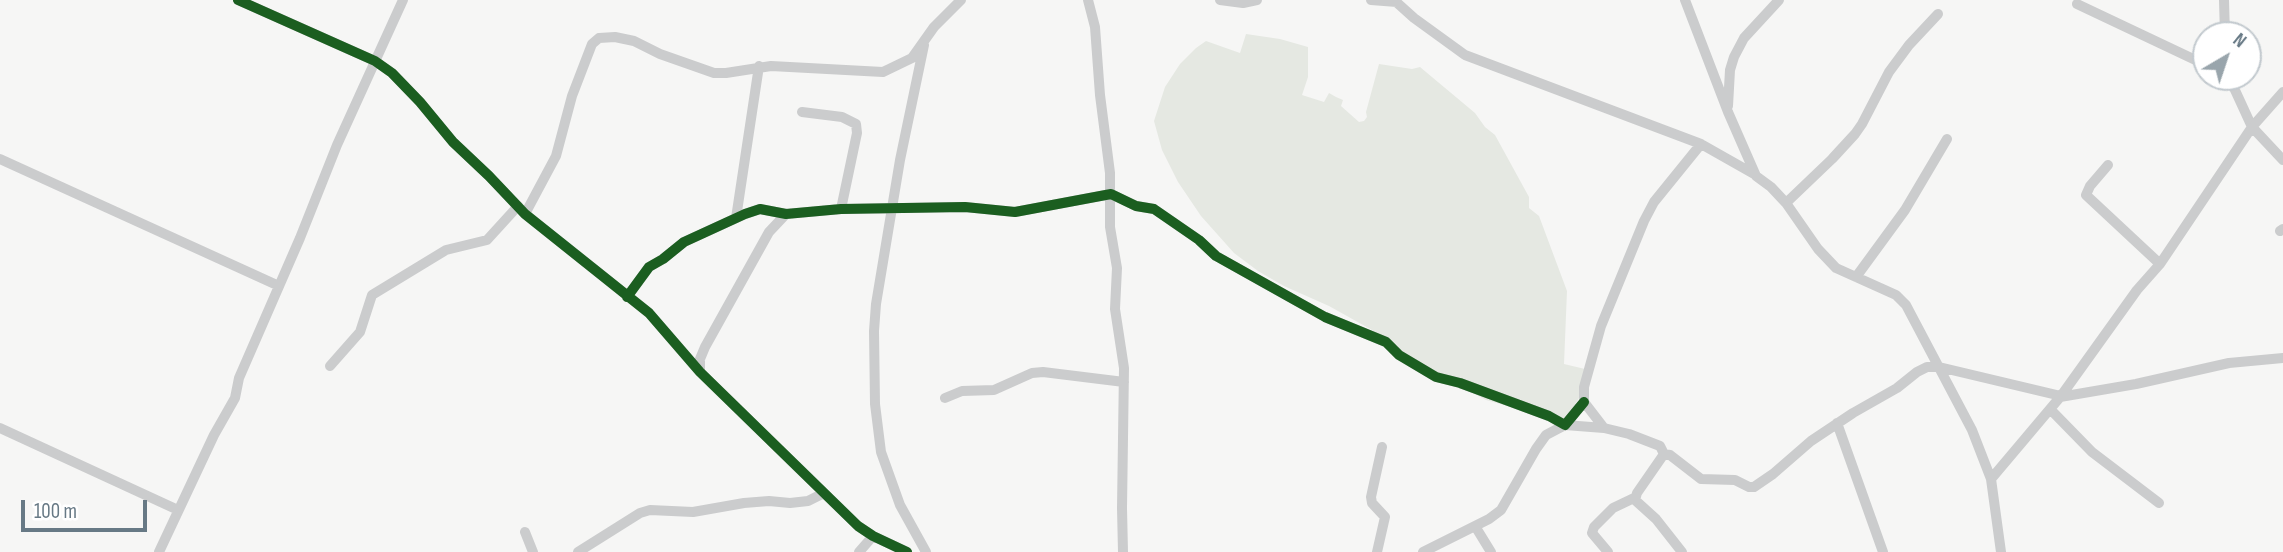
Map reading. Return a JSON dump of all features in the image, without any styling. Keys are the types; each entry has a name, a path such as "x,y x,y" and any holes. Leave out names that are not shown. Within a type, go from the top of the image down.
{"street":[{"path":"238,0 375,61 403,83 453,142 522,210 649,313 700,372 858,526 907,552"},
{"path":"159,552 214,435 235,398 239,378 337,145 403,0"},
{"path":"330,366 360,332 372,295 446,250 488,240 522,210 556,156 572,96 592,44 599,38 615,37 634,41 660,54 714,73 759,66 883,72 912,58 934,27 961,0"},
{"path":"1088,0 1095,27 1111,194 1110,227 1117,268 1115,309 1124,382 1124,552"},
{"path":"1220,0 1257,0"},
{"path":"1371,0 1395,1 1465,55 1701,144 1772,187 1836,268 1902,299 1972,430 1991,480 2001,552"},
{"path":"1685,0 1756,176"},
{"path":"1728,112 1730,70 1734,57 1744,38 1779,0"},
{"path":"2224,0 2225,21"},
{"path":"2077,4 2192,58"},
{"path":"1786,202 1855,134 1889,72 1938,13"},
{"path":"925,41 900,160 874,331 878,436 887,473 900,505 926,552"},
{"path":"736,218 759,66"},
{"path":"2235,91 2252,127 2283,160"},
{"path":"1991,480 2061,396 2122,310 2160,264 2252,127 2283,92"},
{"path":"802,112 842,117 856,124 857,133 841,209"},
{"path":"1856,277 1905,210 1947,139"},
{"path":"1604,428 1584,402 1584,387 1601,326 1654,202 1701,144"},
{"path":"0,159 279,286"},
{"path":"2108,165 2086,195 2160,264"},
{"path":"627,297 649,267 693,237 760,209 786,214 841,209 965,207 1015,212 1111,194 1136,205 1154,209 1199,240 1216,256 1325,317 1386,342 1399,355 1436,377 1460,383 1549,416 1565,425 1604,428 1647,440 1660,446 1664,454"},
{"path":"700,372 700,359 705,347 769,232 786,214"},
{"path":"1664,454 1670,455 1701,478 1735,480 1749,487 1754,486 1837,423 1927,367 1939,367 2061,396 2136,384 2229,363 2283,358"},
{"path":"945,398 962,391 994,390 1018,377 1043,372 1124,382"},
{"path":"1991,480 2061,396"},
{"path":"1423,552 1501,510 1546,435 1565,425 1584,402"},
{"path":"2050,410 2092,452 2159,503"},
{"path":"1837,423 1883,549"},
{"path":"0,428 178,510"},
{"path":"1377,552 1385,517 1372,503 1371,497 1381,447"},
{"path":"1608,552 1591,533 1594,527 1613,508 1634,498 1664,454"},
{"path":"578,552 640,513 650,510 693,512 769,500 790,503 808,501 824,493"},
{"path":"1634,498 1656,519 1682,552"},
{"path":"1475,526 1491,552"},
{"path":"525,532 533,552"},
{"path":"859,552 873,536"}],"shaded area":[{"path":"1246,34 1308,47 1308,77 1302,95 1324,102 1329,93 1343,100 1341,106 1359,122 1367,117 1379,64 1412,69 1420,67 1475,113 1495,135 1529,197 1529,208 1539,216 1567,291 1564,364 1585,369 1582,393 1565,422 1486,400 1414,361 1372,330 1258,271 1234,253 1201,216 1178,182 1162,150 1154,121 1165,87 1180,64 1196,48 1206,41 1240,53"}],"cycle path":[{"path":"238,0 375,61 392,73 453,142 525,214 649,313 700,372 858,526 907,552"},
{"path":"627,297 649,267 684,242 760,209 786,214 841,209 965,207 1015,212 1111,194 1136,206 1154,209 1199,240 1216,256 1325,317 1386,342 1399,355 1436,377 1460,383 1549,416 1565,425 1584,402"}]}
